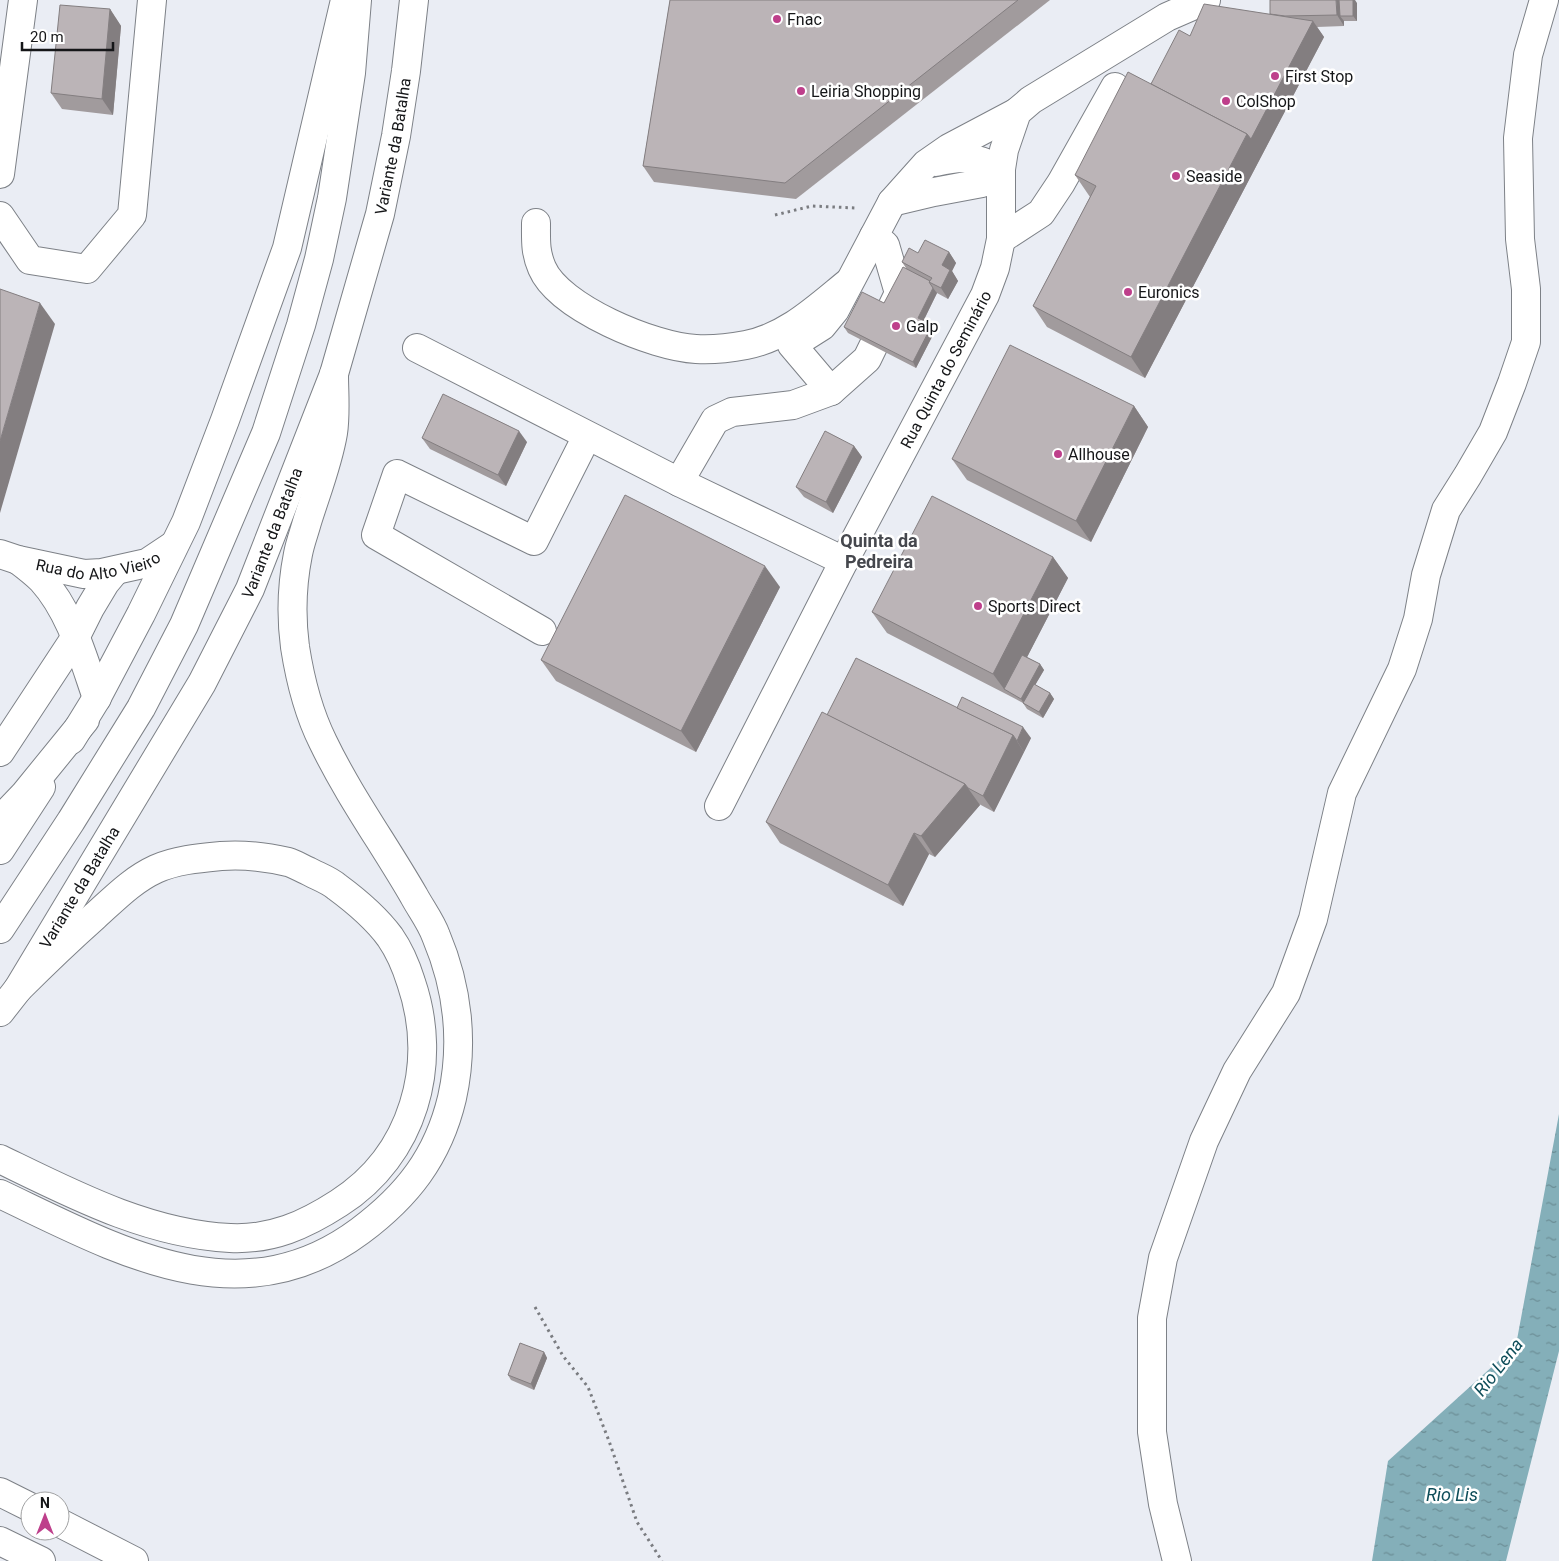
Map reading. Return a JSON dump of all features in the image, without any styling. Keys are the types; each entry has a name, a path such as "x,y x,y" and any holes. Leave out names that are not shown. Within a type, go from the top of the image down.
{"main road":[{"path":"0,174 23,0"},
{"path":"0,216 30,260 87,268 132,216 152,0"},
{"path":"0,850 91,709 141,614 186,522 222,429 287,248 345,0"},
{"path":"0,929 71,821 140,708 184,625 266,433 301,325 319,259 332,198 351,72 356,0"},
{"name":"Variante da Batalha","path":"0,1012 18,989 164,748 202,683 250,589 334,374 380,214 398,127 414,0"},
{"path":"831,391 792,345 822,326 835,310 892,202 926,164 949,148 1017,112 1031,100 1167,17 1206,0"},
{"path":"1178,1561 1163,1504 1152,1432 1152,1318 1163,1258 1204,1141 1237,1071 1286,993 1314,919 1342,793 1402,669 1418,619 1426,575 1446,510 1492,432 1526,342 1526,289 1520,239 1518,138 1528,55 1544,0"},
{"path":"1001,239 1041,213 1061,183 1115,87"},
{"name":"Rua Quinta do Seminário","path":"719,806 844,560 985,295 995,268 1001,239 1001,169 1004,150 1017,112"},
{"path":"892,202 982,183 1001,169 982,160 969,157 956,157 926,164"},
{"path":"536,223 535,248 543,270 554,285 598,316 629,332 664,344 696,349 747,345 773,336 797,324 849,282"},
{"path":"679,482 716,420 732,412 793,405 831,391 867,359 899,293 885,245 874,236"},
{"path":"418,348 679,482 844,560"},
{"path":"0,1194 92,1238 175,1267 217,1273 247,1273 276,1270 303,1262 327,1251 354,1236 382,1215 421,1170 438,1143 454,1090 458,1056 459,1028 446,962 435,932 397,866 365,818 322,740 309,709 295,644 293,612 298,553 334,431 334,374"},
{"path":"542,631 376,535 397,474 534,541 587,436"},
{"name":"Rua do Alto Vieiro","path":"9,557 84,574 115,571 147,563 174,545"},
{"name":"Rua do Alto Vieiro","path":"9,557 41,580 54,596 75,638 91,709"},
{"path":"0,752 75,638 90,608 105,583 115,571"},
{"path":"0,820 24,796 91,709"},
{"path":"0,1159 44,1180 148,1224 231,1238 268,1236 302,1225 328,1210 350,1196 371,1176 389,1154 405,1127 417,1096 423,1058 421,1018 414,992 405,963 389,936 366,911 336,885 290,863 240,855 195,858 157,868 124,889 18,989"},
{"path":"0,1492 20,1502"},
{"path":"70,1528 134,1561"},
{"path":"0,1541 41,1561"}],"path":[{"path":"775,216 812,206 860,208"},
{"path":"535,1307 563,1356 588,1387 638,1522 662,1561"}],"water":[{"name":"Rio Lis","path":"1559,1114 1559,1351 1506,1561 1372,1561 1388,1461 1516,1345"}],"building":[{"name":"Leiria Shopping","path":"670,0 1018,0 785,183 643,166"},
{"path":"1270,0 1336,0 1337,15 1285,16 1270,14"},
{"path":"1339,0 1353,0 1353,16 1340,16"},
{"path":"1204,4 1313,21 1251,139 1247,134 1151,84 1179,30 1190,36"},
{"path":"60,5 110,9 102,99 51,93"},
{"path":"1128,72 1247,134 1131,357 1033,306 1096,186 1075,175"},
{"path":"925,240 949,252 942,265 950,270 941,288 929,282 932,278 902,262 909,248 918,253"},
{"path":"903,267 930,281 933,288 918,318 932,325 913,362 844,327 862,292 884,303"},
{"path":"0,289 40,303 0,441"},
{"name":"Allhouse","path":"1010,345 1134,406 1076,521 952,459"},
{"path":"443,394 519,431 498,475 422,438"},
{"path":"825,431 854,446 826,502 796,487"},
{"path":"625,495 765,566 681,731 541,660"},
{"name":"Sports Direct","path":"932,496 1053,557 993,674 872,612"},
{"path":"1022,655 1040,664 1021,699 1004,689"},
{"path":"856,658 1013,735 983,796 968,788 965,784 827,715"},
{"path":"1034,684 1050,693 1039,712 1023,703"},
{"path":"962,697 1023,727 1017,741 1013,735 957,708"},
{"path":"822,712 965,784 921,836 914,833 888,885 766,822"},
{"path":"520,1343 544,1352 531,1384 508,1375"}],"place":[{"name":"Fnac","path":"777,19"},
{"name":"First Stop","path":"1275,76"},
{"name":"Leiria Shopping","path":"801,91"},
{"name":"ColShop","path":"1226,101"},
{"name":"Seaside","path":"1176,176"},
{"name":"Euronics","path":"1128,292"},
{"name":"Galp","path":"896,326"},
{"name":"Allhouse","path":"1058,454"},
{"name":"Sports Direct","path":"978,606"}],"district":[{"name":"Quinta da Pedreira","path":"879,550"}],"water label":[{"name":"Rio Lena","path":"1498,1367"}]}
